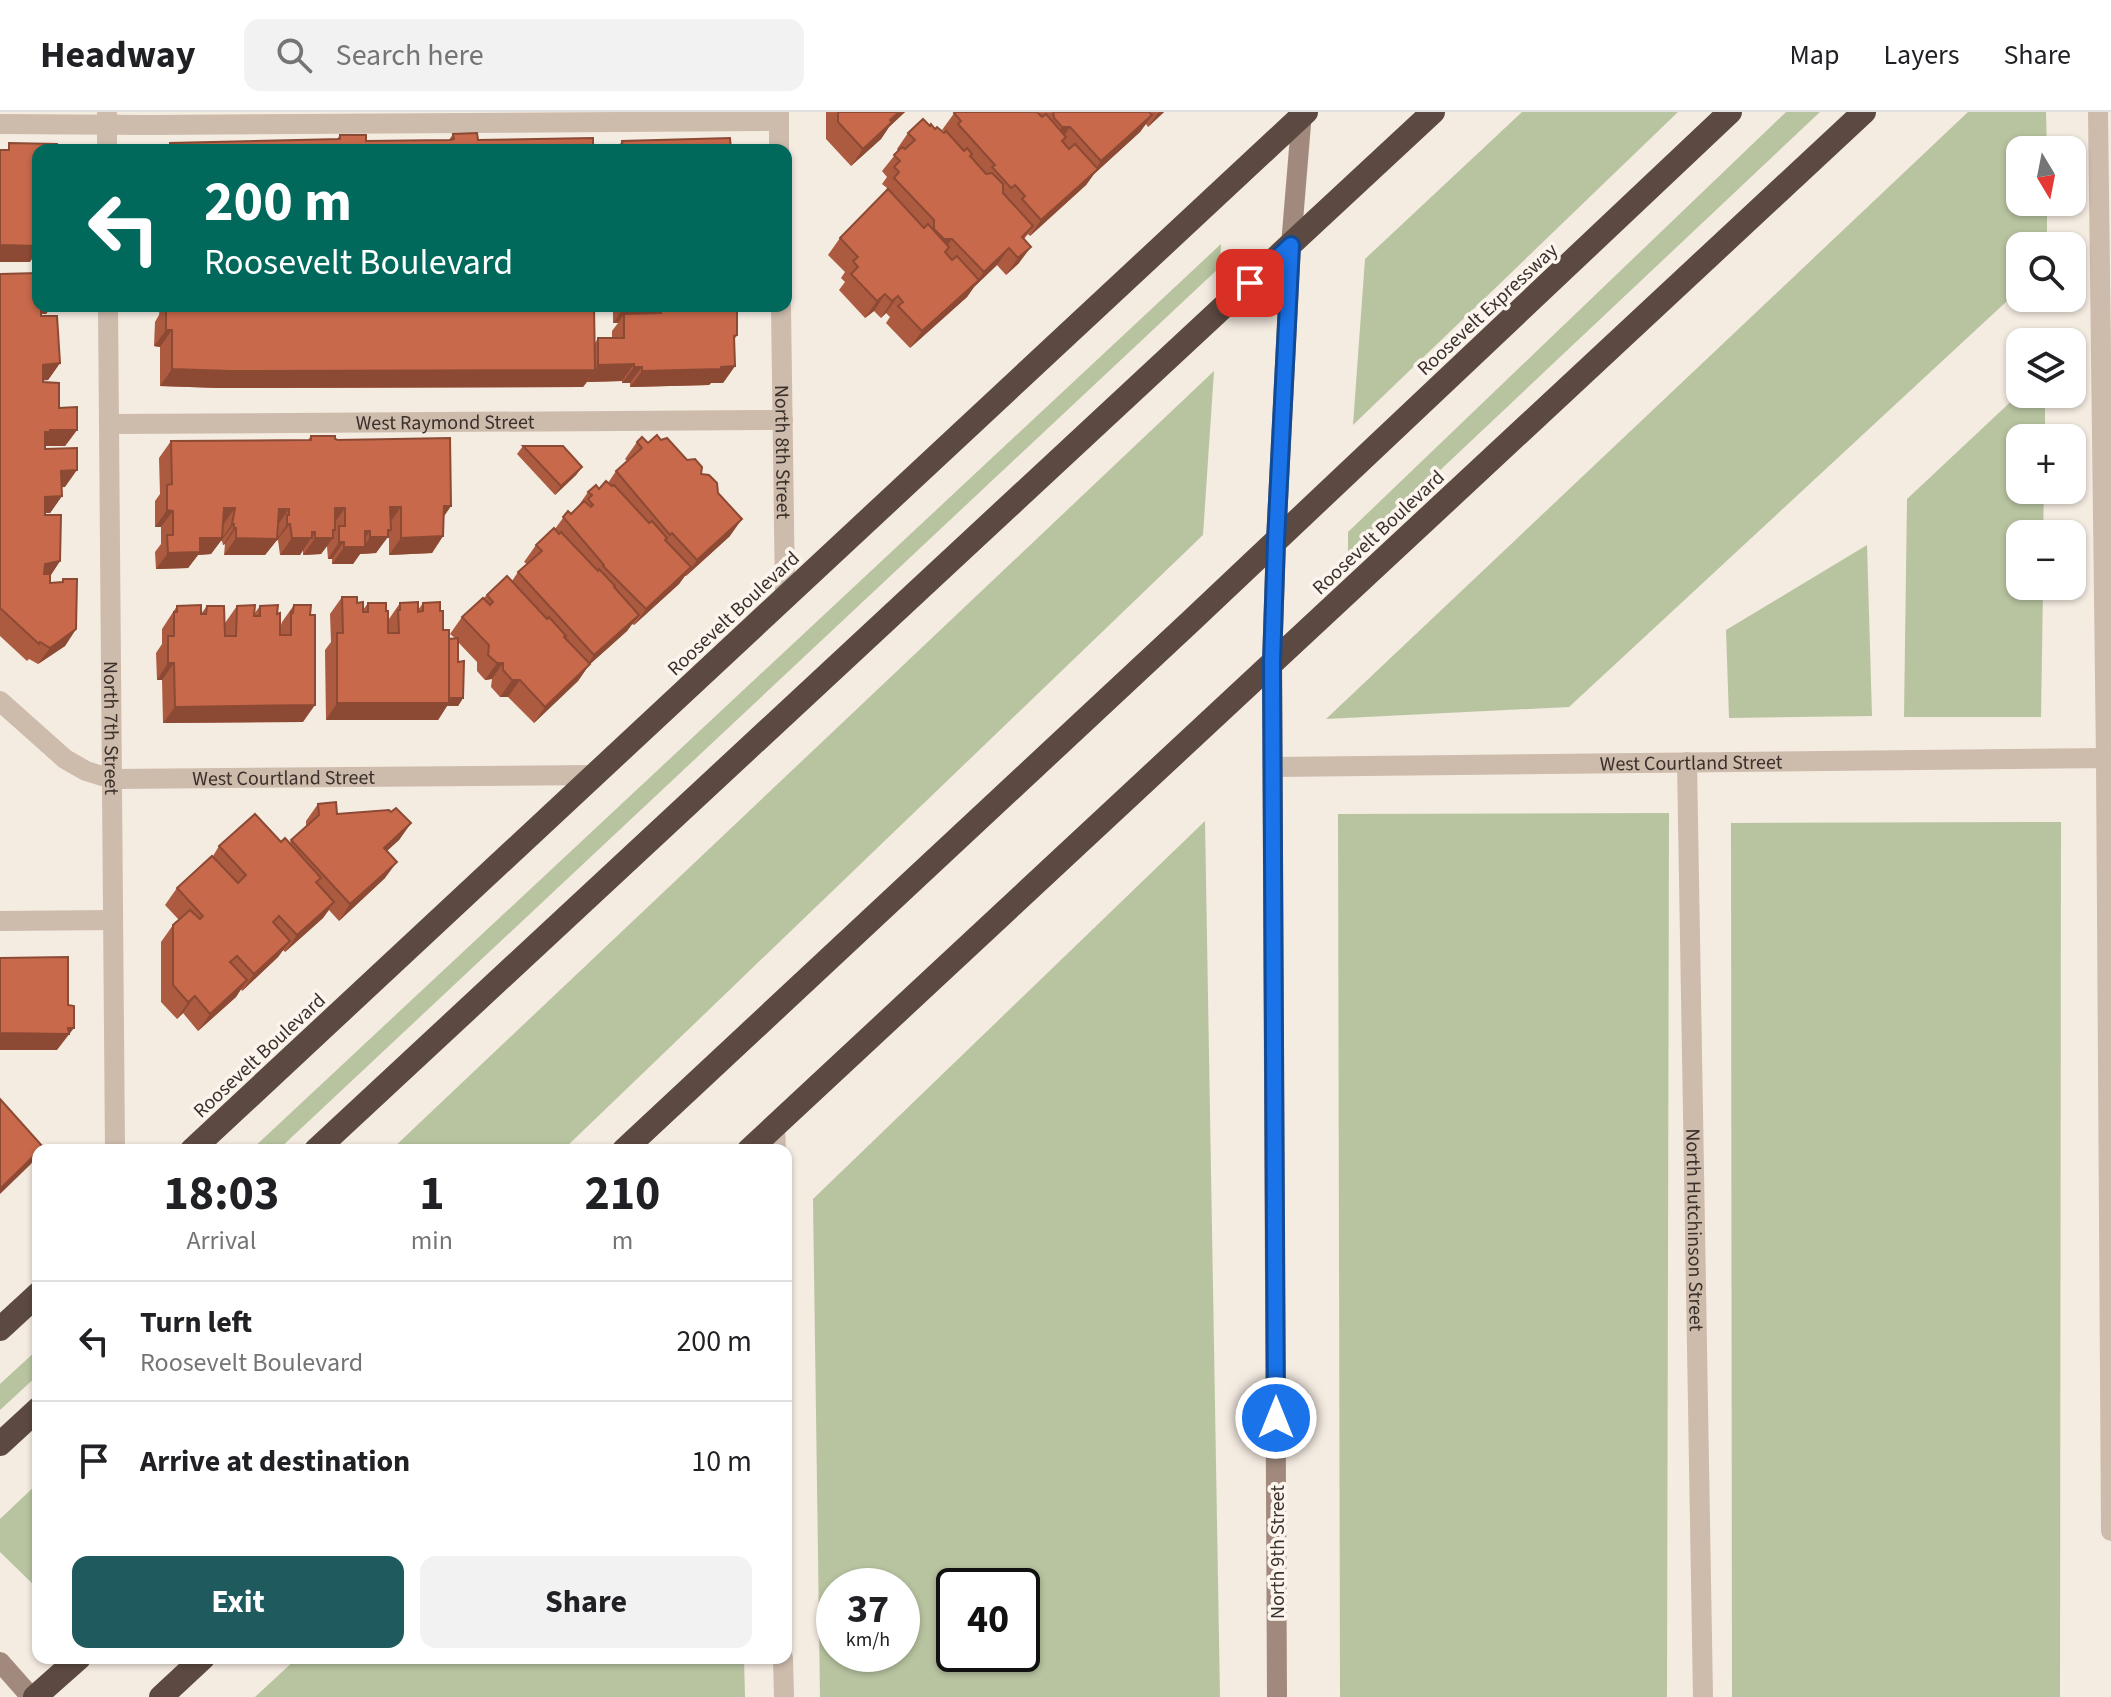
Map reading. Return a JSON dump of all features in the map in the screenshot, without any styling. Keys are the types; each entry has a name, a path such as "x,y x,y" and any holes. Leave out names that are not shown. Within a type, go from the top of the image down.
{"highway":[{"path":"322,1144 1433,112"},
{"name":"Roosevelt Expressway","path":"1276,541 1730,112"},
{"name":"Roosevelt Boulevard","path":"775,1138 1272,663 1864,112"},
{"name":"Roosevelt Boulevard","path":"198,1144 1303,113"},
{"path":"630,1144 1276,541"},
{"path":"0,1329 32,1300"},
{"path":"0,1444 32,1415"},
{"path":"33,1697 72,1664"},
{"path":"161,1697 197,1664"}],"street":[{"path":"2098,112 2109,758 2111,1531"},
{"name":"North 9th Street","path":"1277,1697 1272,663 1291,245 1303,113"},
{"path":"0,124 107,119 779,116 779,144"},
{"path":"107,119 107,144"},
{"name":"North 7th Street","path":"108,312 115,1144"},
{"name":"North 8th Street","path":"781,312 785,597"},
{"name":"West Raymond Street","path":"109,424 783,420"},
{"name":"West Courtland Street","path":"0,701 65,759 86,771 112,779 595,775"},
{"name":"West Courtland Street","path":"1273,767 2109,758"},
{"name":"North Hutchinson Street","path":"1687,762 1703,1697"},
{"path":"0,921 113,920"},
{"path":"0,1662 33,1697"},
{"path":"783,1664 784,1697"}],"green space":[{"path":"1522,112 1678,112 1353,425 1365,259"},
{"path":"1786,112 1820,112 1348,557 1348,532"},
{"path":"1968,112 2046,112 2047,136 2006,136 2006,216 2047,216 2047,232 2006,232 2006,302 1569,707 1326,719"},
{"path":"1221,244 1220,267 284,1144 257,1144"},
{"path":"1214,371 1203,535 569,1144 397,1144"},
{"path":"2006,406 2045,408 2045,424 2006,424 2006,504 2044,504 2043,520 2006,520 2006,600 2043,600 2041,717 1904,717 1907,499"},
{"path":"1867,545 1872,716 1729,718 1726,630"},
{"path":"1669,813 1667,1697 1340,1697 1338,814"},
{"path":"1205,821 1220,1697 820,1697 820,1672 920,1672 920,1568 818,1568 813,1199"},
{"path":"2061,822 2060,1697 1732,1697 1731,823"},
{"path":"32,1355 32,1381 0,1410 0,1384"},
{"path":"32,1489 32,1583 0,1552 0,1519"},
{"path":"291,1664 744,1664 745,1697 255,1697"}],"building":[{"path":"838,112 899,112 863,149 838,122"},
{"path":"955,112 1037,112 1042,117 1046,114 1066,137 1062,141 1069,149 1075,144 1098,169 1041,220 1022,199 1025,196 1015,185 1011,188 992,167 995,165 958,124 961,121"},
{"path":"1053,112 1149,112 1152,115 1101,161 1070,127 1062,127"},
{"path":"923,119 935,129 946,131 964,151 967,148 986,174 992,173 1003,184 1003,193 1033,226 1022,237 1031,247 1018,258 1009,248 984,272 952,239 944,239 934,229 934,220 894,178 899,172 894,167 900,161 894,155 915,140 908,133"},
{"path":"477,133 478,140 593,138 593,144 170,144 340,139 340,135 366,135 366,141 450,140 454,139 453,134"},
{"path":"730,138 730,144 622,144 622,141"},
{"path":"9,143 57,144 32,144 32,246 0,245 0,150 9,150"},
{"path":"888,189 924,228 928,224 949,247 945,252 952,260 957,256 979,280 922,331 898,306 903,302 898,296 892,301 885,294 877,301 851,274 858,267 853,261 858,257 840,238"},
{"path":"32,273 32,312 41,312 41,316 57,316 60,363 43,365 43,382 59,383 59,408 77,407 77,430 45,432 45,449 77,448 77,470 61,471 62,496 45,497 45,515 61,515 60,561 45,564 44,574 50,574 50,583 77,579 76,629 50,648 39,644 0,608 0,274"},
{"path":"166,312 594,312 595,370 172,369 172,330 166,330"},
{"path":"737,312 735,366 642,371 642,367 634,367 634,364 598,365 598,338 624,338 624,314"},
{"path":"657,435 661,440 667,438 687,460 695,459 702,467 701,474 709,475 717,483 718,493 742,519 697,560 672,533 670,535 616,471 642,448 637,442 642,437 648,443"},
{"path":"311,436 335,436 338,440 450,438 451,506 444,506 443,536 401,538 401,507 390,507 391,530 388,530 388,537 370,537 370,531 365,531 365,547 344,547 344,542 339,542 339,526 345,526 345,508 335,508 333,538 315,538 315,532 312,532 312,538 292,538 290,524 287,524 289,509 279,509 277,539 236,538 236,528 232,524 235,508 224,508 222,538 200,538 200,552 168,553 167,535 173,535 173,511 167,510 167,485 172,484 171,441 311,440"},
{"path":"523,446 563,446 582,467 561,486"},
{"path":"606,481 614,485 649,523 652,521 691,567 646,609 603,566 563,517 568,511 571,514 584,501 591,507 593,505 588,499 592,495 588,492 596,485 599,489"},
{"path":"554,528 599,569 639,615 594,655 518,572 542,551 536,545"},
{"path":"507,576 547,619 549,617 590,664 545,707 520,680 512,680 503,670 503,663 497,663 488,655 489,645 462,617 483,598 490,605 493,602 487,595"},
{"path":"342,597 357,597 357,603 363,602 363,612 368,612 368,603 386,603 388,633 399,633 400,603 418,602 418,612 423,611 423,603 440,602 443,630 449,630 449,703 337,703 337,633 343,633"},
{"path":"201,605 201,614 206,614 207,606 224,606 225,636 236,636 237,606 255,605 254,616 260,616 260,606 278,605 280,635 291,635 294,605 311,605 310,615 315,615 315,705 175,707 174,663 168,663 168,636 174,636 174,612 177,612 177,606"},
{"path":"458,638 458,662 464,661 463,698 449,698 449,639"},
{"path":"336,802 337,814 391,812 396,808 411,823 384,848 397,862 350,904 291,840 319,815 318,804"},
{"path":"255,814 281,842 285,838 321,878 316,882 334,902 297,935 279,916 273,922 290,941 254,974 237,956 230,962 247,980 210,1014 195,996 188,1002 173,985 173,925 190,910 200,919 203,916 177,888 212,856 238,883 246,875 219,846"},
{"path":"68,957 68,1005 74,1006 74,1028 68,1028 69,1034 0,1033 0,958"},
{"path":"0,1099 40,1144 32,1144 32,1158 0,1189"}],"route":[{"path":"1250,283 1291,245 1272,663 1276,1418"}]}
